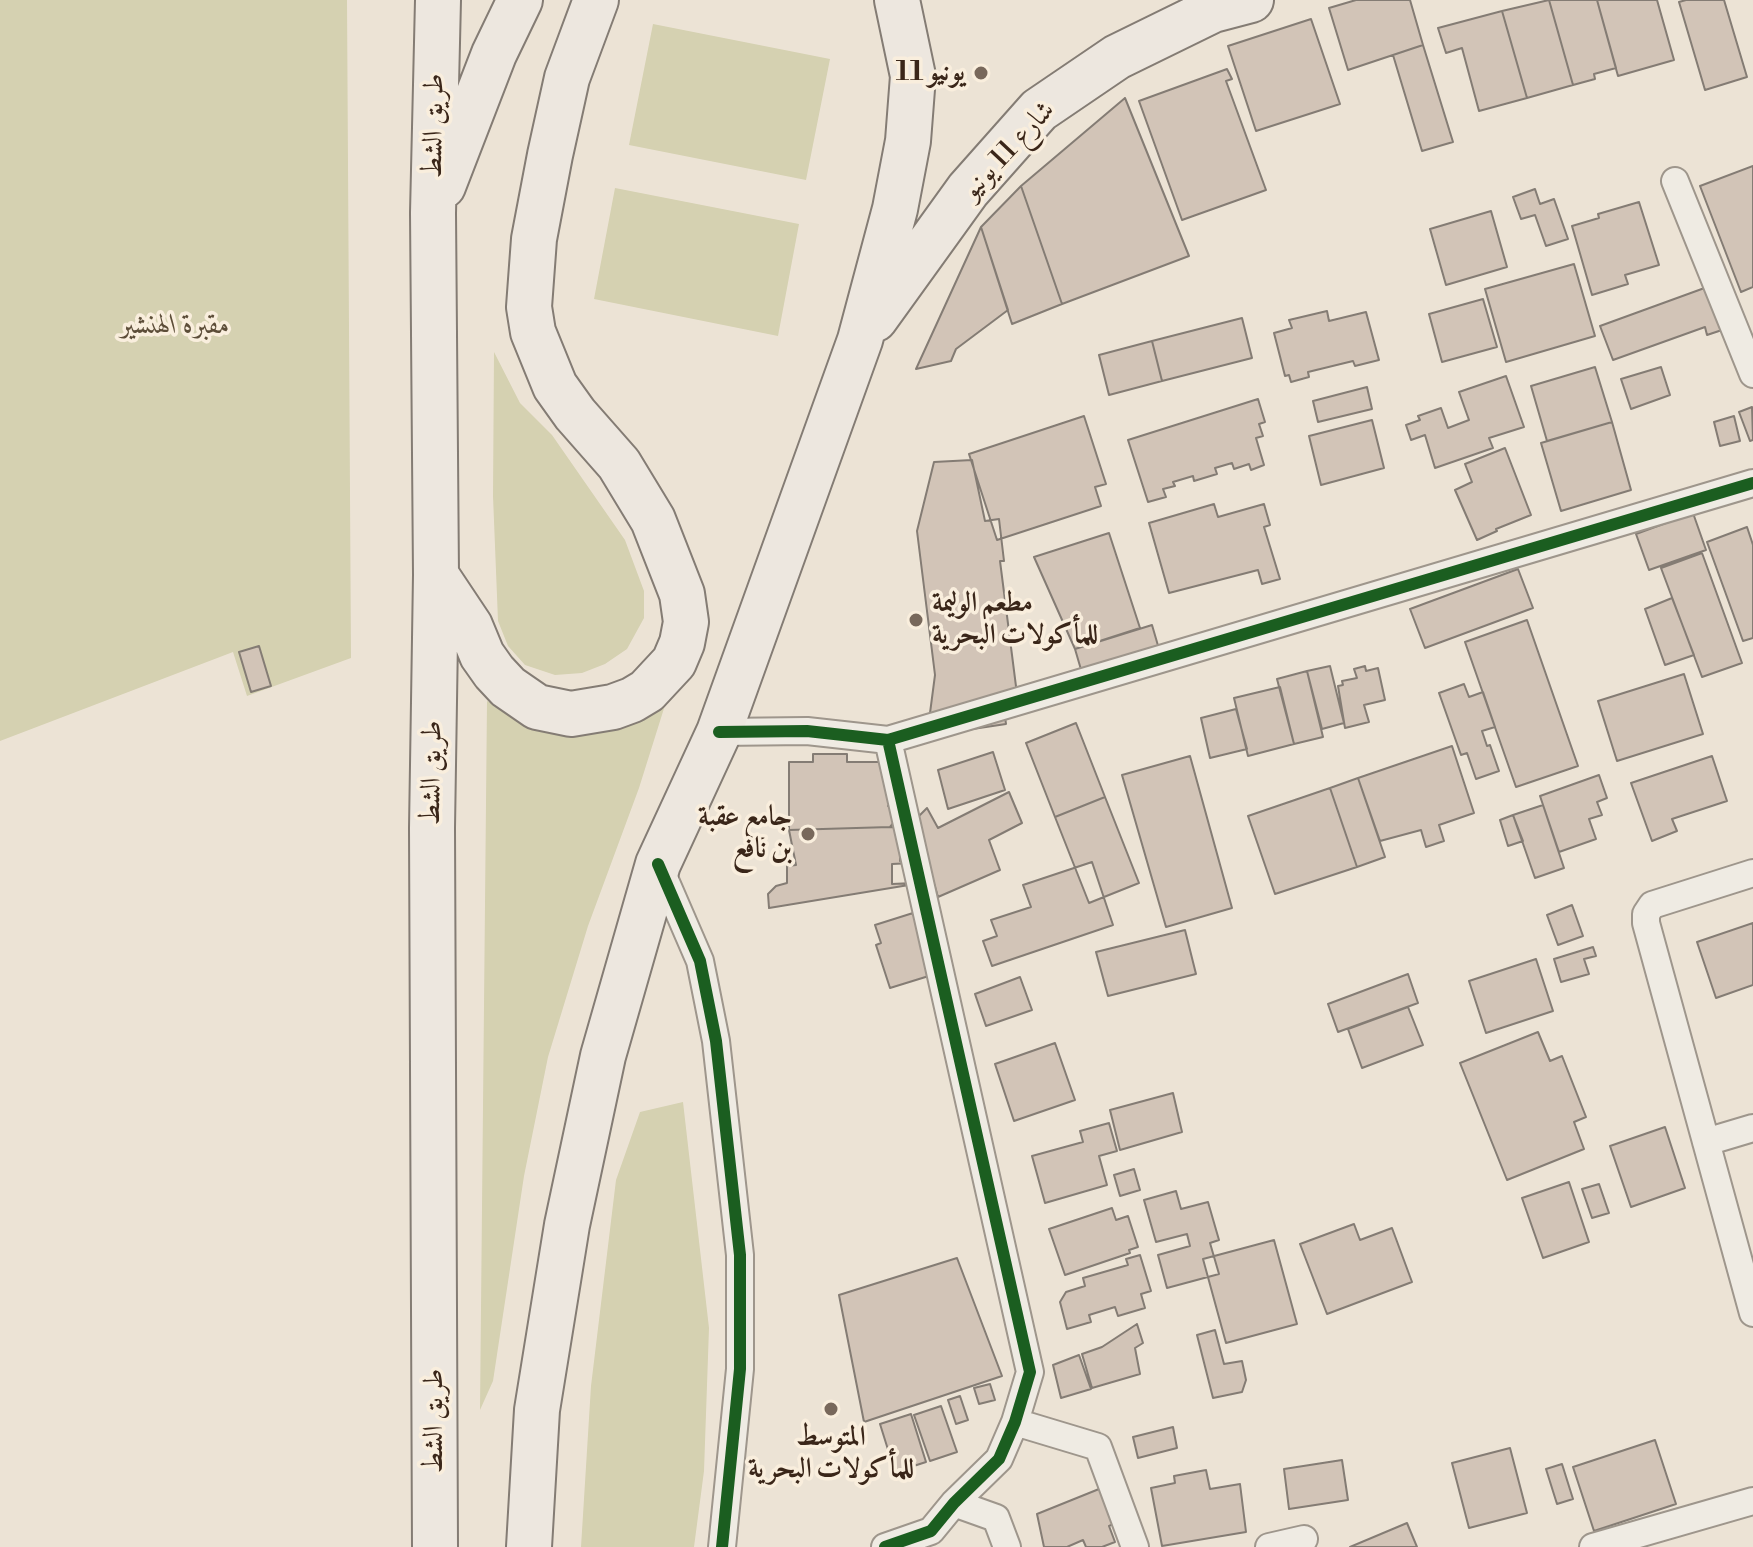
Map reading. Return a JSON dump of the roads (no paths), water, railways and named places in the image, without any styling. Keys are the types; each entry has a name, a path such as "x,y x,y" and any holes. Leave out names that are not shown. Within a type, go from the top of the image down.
{"highway":[{"name":"طريق الشط","path":"435,1547 432,828 436,575 433,213 438,0"},
{"path":"433,213 494,54 520,0"},
{"path":"436,575 470,626 482,655 494,672 508,687 537,707 571,714 613,707 632,700 647,691 674,662 682,643 686,622 682,594 653,520 619,464 555,386 533,332 529,307 534,239 550,155 567,78 596,0"},
{"path":"529,1547 537,1410 567,1225 603,1056 658,864 719,732 860,340 895,209 908,141 913,76 897,0"},
{"name":"شارع 11 يونيو","path":"860,340 968,190 1039,110 1117,57 1213,10 1251,0"}],"street":[{"path":"1675,181 1753,374"},
{"path":"719,732 807,731 888,740 1753,483"},
{"path":"885,1547 931,1531 954,1503 999,1459 1015,1422 1030,1372 888,740"},
{"path":"658,864 700,961 716,1041 740,1255 740,1369 722,1547"},
{"path":"1753,873 1652,905 1646,914 1753,1313"},
{"path":"1706,1142 1753,1128"},
{"path":"1015,1422 1098,1447 1135,1547"},
{"path":"1593,1547 1753,1501"},
{"path":"954,1503 996,1518 1007,1547"},
{"path":"1269,1547 1304,1539 1299,1542 1300,1547"}],"place":[{"name":"11 يونيو","path":"981,73"},
{"name":"مطعم الوليمة للمأكولات البحرية","path":"916,620"},
{"name":"جامع عقبة بن نافع","path":"808,834"},
{"name":"المتوسط للمأكولات البحرية","path":"831,1409"}],"park label":[{"name":"مقبرة الهنشير","path":"175,326"}]}
